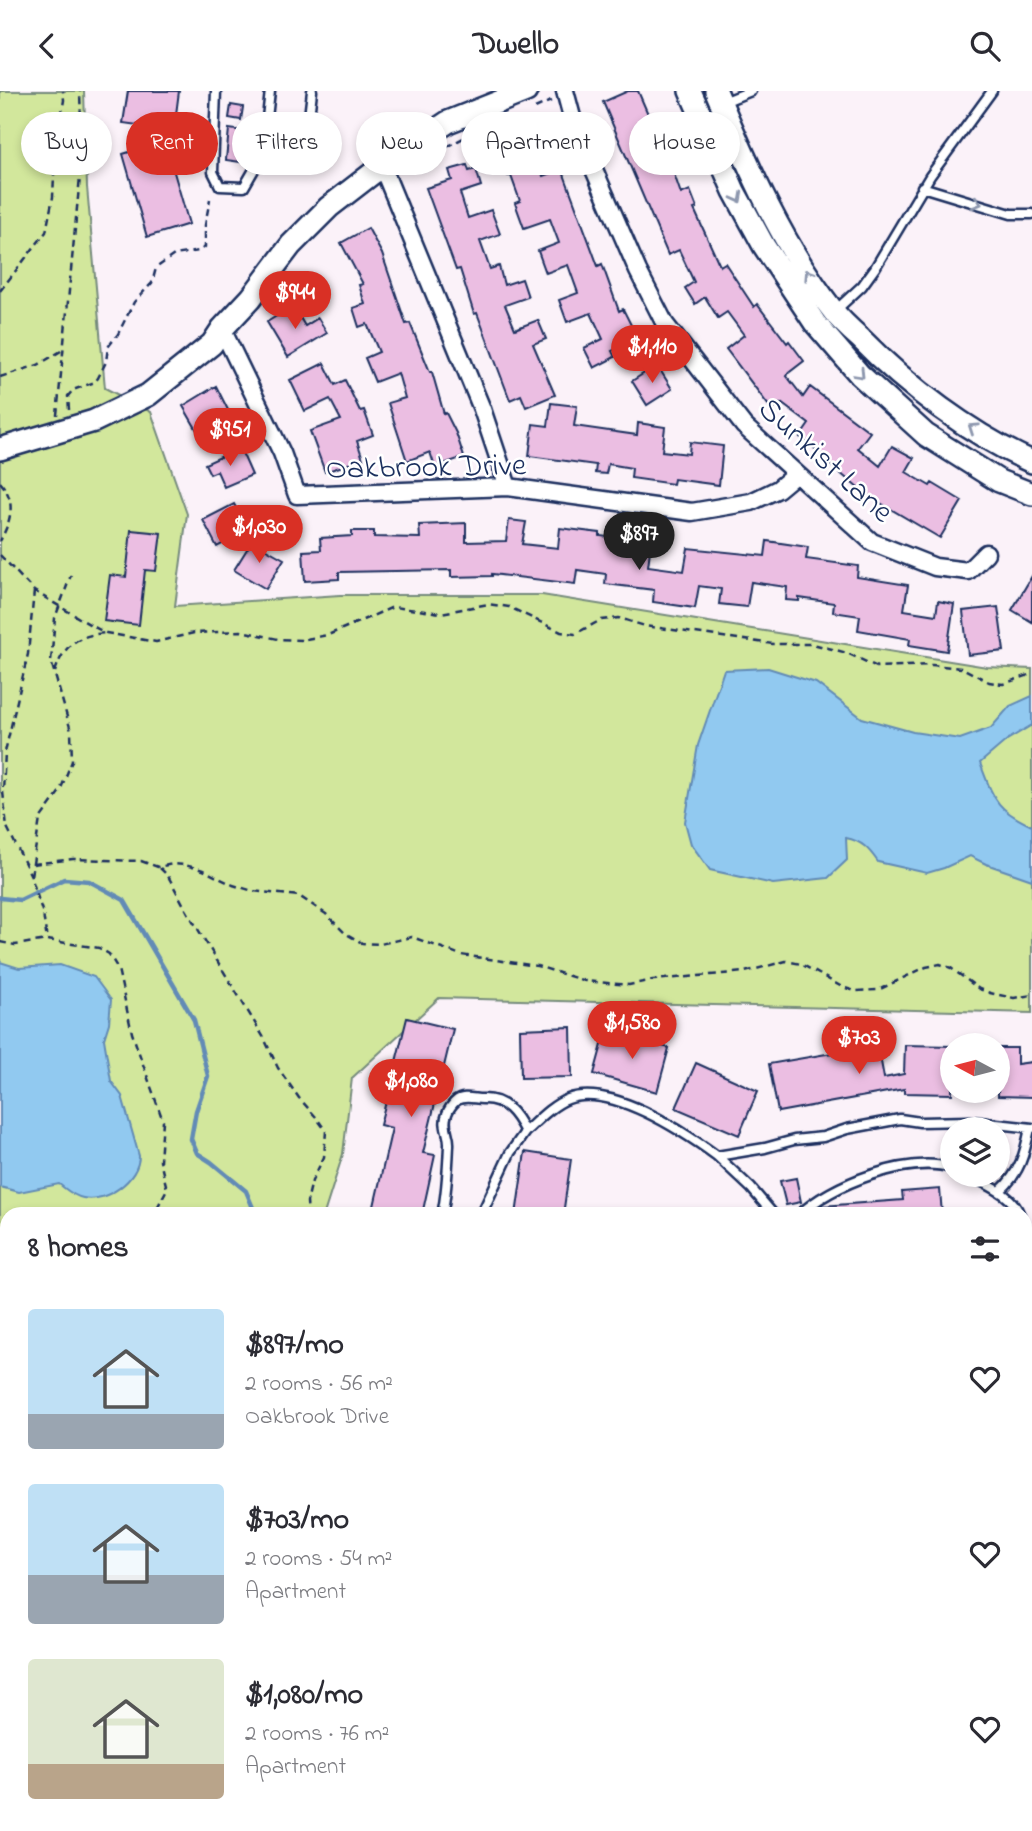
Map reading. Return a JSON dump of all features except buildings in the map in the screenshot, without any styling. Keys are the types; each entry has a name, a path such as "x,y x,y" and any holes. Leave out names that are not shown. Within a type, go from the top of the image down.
{"street":[{"path":"690,91 734,191 764,246 814,323 860,375 926,435 999,481 1032,494"},
{"name":"Sunkist Lane","path":"566,93 573,121 638,271 665,324 744,426 872,542 935,567 968,571 986,553"},
{"path":"719,97 777,225 834,312 876,354 926,397 1008,451 1032,462"},
{"path":"447,123 527,101"},
{"path":"0,449 94,421 148,394 212,344 291,245 329,208 371,175"},
{"path":"386,175 482,409 508,487"},
{"path":"814,323 834,312"},
{"name":"Oakbrook Drive","path":"222,329 282,453 297,495 508,487 692,512 751,502 778,489 796,474"}],"lane":[{"path":"216,91 213,172 220,185 244,187 263,154 270,91"},
{"path":"310,112 312,91"},
{"path":"719,97 751,91"},
{"path":"834,312 862,286 875,268 922,187 992,91"},
{"path":"922,187 1011,214 1032,214"},
{"path":"443,1207 450,1141 445,1129 447,1114 455,1101 462,1097 489,1098 506,1105 516,1115 525,1132"},
{"path":"485,1207 510,1153 525,1132 542,1116 568,1099 598,1098 635,1107 684,1132 717,1156 767,1207"},
{"path":"717,1156 793,1140 823,1137 847,1129 900,1119 920,1122 970,1121 1031,1128 1025,1153 1013,1179 1000,1191"},
{"path":"809,1207 825,1194 868,1177 928,1164 940,1166"},
{"path":"992,1187 1016,1207"}],"path":[{"path":"0,291 46,232 53,197 63,91"},
{"path":"46,418 57,415 82,156 80,91"},
{"path":"527,101 566,93"},
{"path":"69,412 68,396 73,390 95,382 98,378 106,362 108,347 118,334 134,302 152,283 156,268 174,255 199,251 205,247 205,225 210,199"},
{"path":"0,377 38,365 62,351"},
{"path":"0,482 9,496 12,509 10,524 0,541"},
{"path":"0,555 34,591 106,633"},
{"path":"31,876 40,819 60,791 72,761 71,731 54,675 51,648 58,607 71,575"},
{"path":"34,591 28,654 3,771 7,827 31,876 43,913 47,940"},
{"path":"54,675 60,657 71,643 88,635 106,633 156,642 194,633 241,631 278,639 301,640 328,635 393,607 441,613 488,604 509,607 561,632 575,634 601,619 618,618 645,626 773,644 813,645 848,653 877,667 932,665 962,668 989,682 1003,684 1032,674"},
{"path":"33,864 73,859 141,861 158,867 168,876 264,1038 278,1068 326,1131 324,1157 312,1181 307,1207"},
{"path":"158,867 184,865 253,891 299,896 326,914 345,933 362,943 380,944 412,937 461,955 537,966 585,981 629,985 653,980 744,972 786,961 801,964 842,987 855,991 878,990 926,967 940,964 990,993 1014,998 1032,995"},
{"path":"0,941 15,945 47,940 99,947 109,954 118,969 132,1033 163,1121 160,1161 167,1189 158,1207"}],"green space":[{"path":"0,91 84,91 85,112 21,112 21,175 87,175 105,388 151,412 187,514 175,606 340,595 542,595 987,667 1032,669 1032,1013 439,998 352,1078 343,1154 326,1207 0,1207"}],"water":[{"path":"768,668 816,683 862,718 913,732 960,739 991,728 1010,706 1032,696 1032,725 1007,740 980,763 997,802 1010,814 1032,826 1032,880 970,856 927,873 878,862 865,846 846,838 847,860 828,878 773,884 710,870 691,844 685,822 698,745 724,670"},
{"path":"0,962 19,968 60,965 94,977 111,1000 104,1039 111,1081 122,1096 139,1156 138,1165 127,1181 111,1193 92,1199 76,1196 59,1184 19,1192 0,1187"}],"waterway":[{"path":"0,898 20,900 64,879 89,881 124,900 194,1020 208,1076 196,1111 191,1139 197,1153 246,1191 253,1207"}]}
